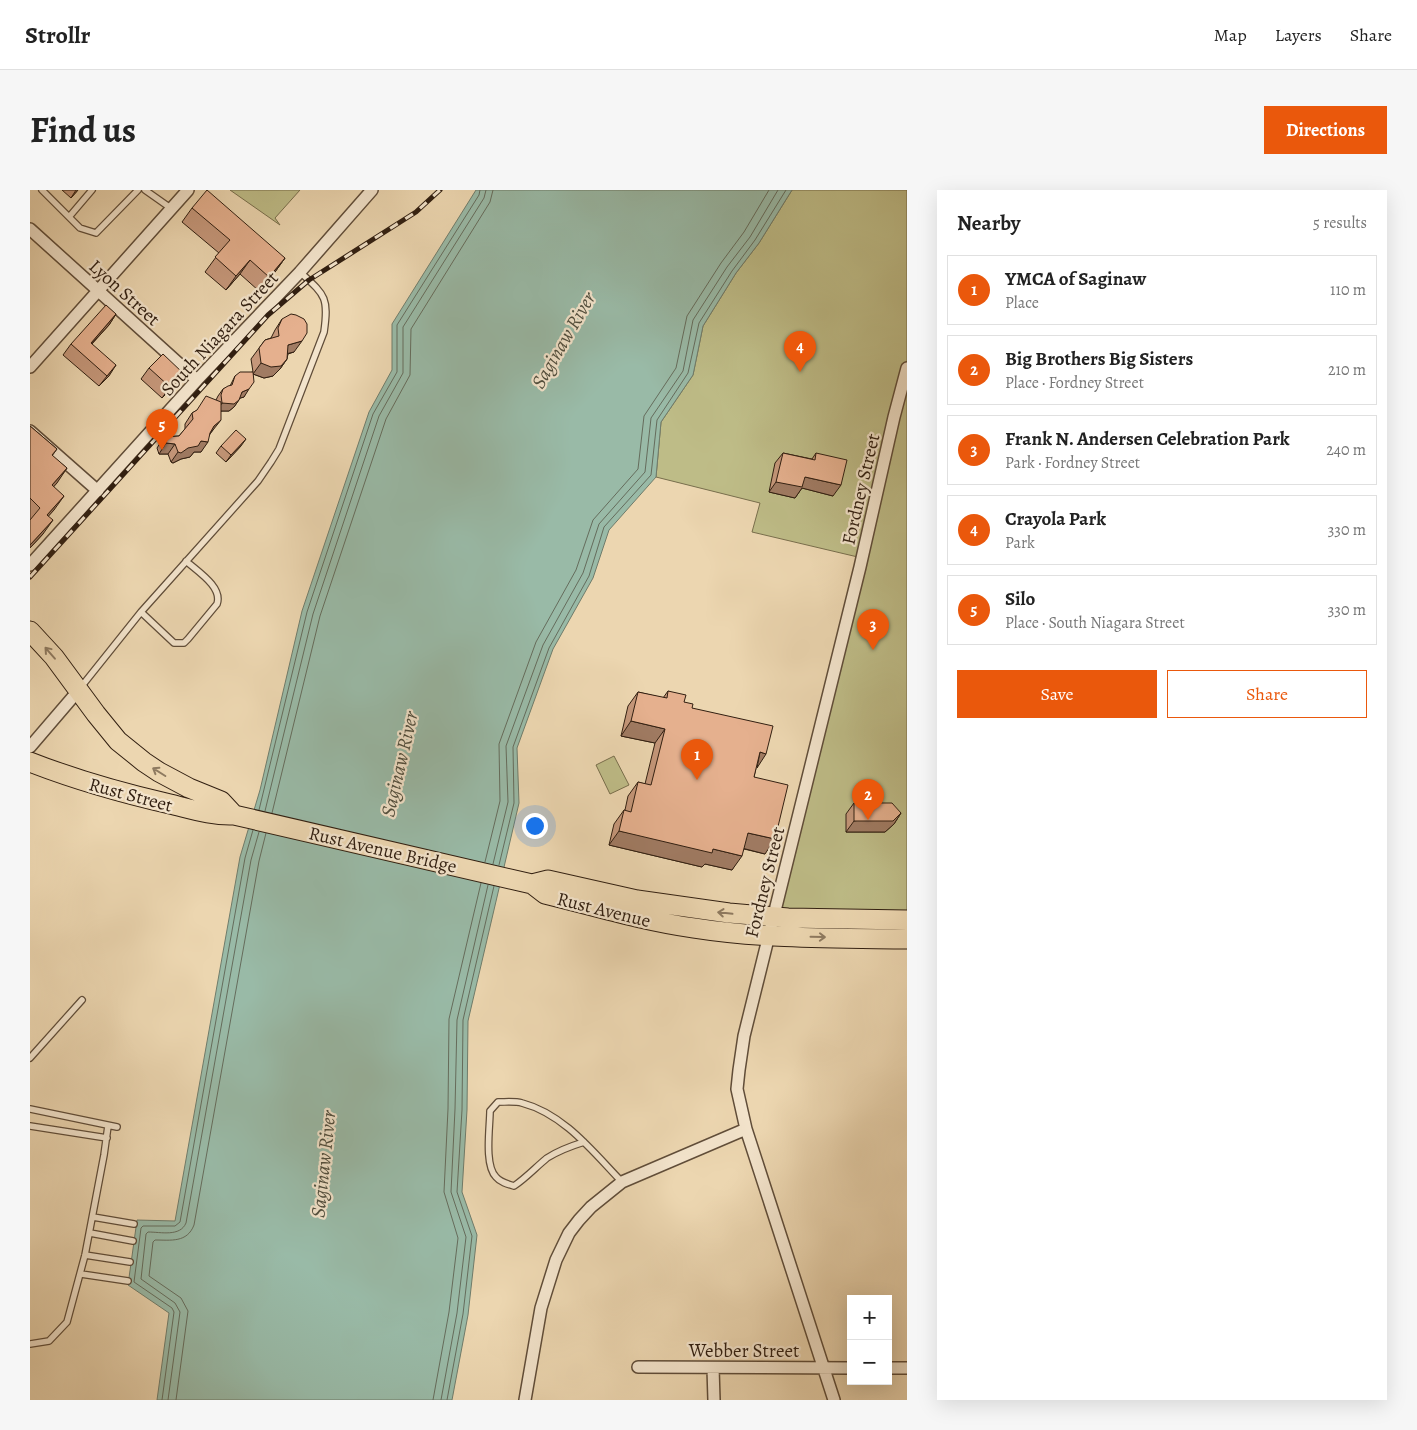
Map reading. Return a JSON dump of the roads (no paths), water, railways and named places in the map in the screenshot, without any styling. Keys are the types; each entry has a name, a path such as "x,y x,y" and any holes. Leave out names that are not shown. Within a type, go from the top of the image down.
{"highway":[{"path":"30,632 54,657 112,734 137,757 173,780 221,801 234,815"},
{"name":"Rust Street","path":"30,762 88,783 127,794 218,815 234,815"},
{"name":"Rust Avenue Bridge","path":"234,815 532,884"},
{"name":"Rust Avenue","path":"532,884 548,880 659,904 729,913 774,917 907,920"},
{"name":"Rust Avenue","path":"532,884 545,894 662,923 726,932 769,935 907,939"}],"street":[{"path":"30,367 188,190"},
{"name":"South Niagara Street","path":"30,565 197,380 300,272 372,190"},
{"name":"Lyon Street","path":"30,229 197,380"},
{"name":"Fordney Street","path":"834,1400 746,1129 738,1089 739,1070 744,1036 907,368"},
{"path":"30,431 98,491"},
{"path":"30,747 78,691"},
{"path":"525,1400 541,1308 556,1260 569,1233 579,1220 591,1207 622,1182 746,1129"},
{"name":"Webber Street","path":"638,1367 847,1368"},
{"path":"713,1368 714,1400"},
{"path":"892,1368 907,1368"}],"lane":[{"path":"42,190 80,228 96,233 138,190"},
{"path":"69,217 92,190"},
{"path":"145,190 172,208"},
{"path":"78,691 141,612 258,481 279,449 324,332 327,313 322,293 300,272"},
{"path":"141,612 174,643 184,643 188,639 218,604 219,599 215,588 186,562"},
{"path":"30,1058 82,1000"},
{"path":"584,1142 548,1158 525,1179 514,1186 501,1182 494,1176 489,1164 490,1111 498,1102 521,1102 555,1117 584,1142 622,1182"},
{"path":"30,1109 117,1128"},
{"path":"30,1126 107,1138"},
{"path":"30,1344 49,1341 67,1322 90,1234 108,1126"},
{"path":"93,1217 134,1224"},
{"path":"90,1234 133,1241"},
{"path":"85,1255 130,1262"},
{"path":"81,1274 128,1281"}],"water":[{"name":"Saginaw River","path":"476,190 792,190 703,326 693,375 661,422 656,477 609,530 593,578 553,649 517,748 519,803 468,1021 467,1110 462,1192 477,1235 468,1315 452,1400 157,1400 169,1313 128,1285 137,1220 175,1221 240,857 260,790 302,611 369,412 392,370 392,324"}],"railway":[{"path":"30,577 268,315 309,280 416,212 440,190"}],"place":[{"name":"Crayola Park","path":"800,372"},
{"name":"Silo","path":"162,450"},
{"name":"Frank N. Andersen Celebration Park","path":"873,650"},
{"name":"YMCA of Saginaw","path":"697,780"},
{"name":"Big Brothers Big Sisters","path":"868,820"}]}
